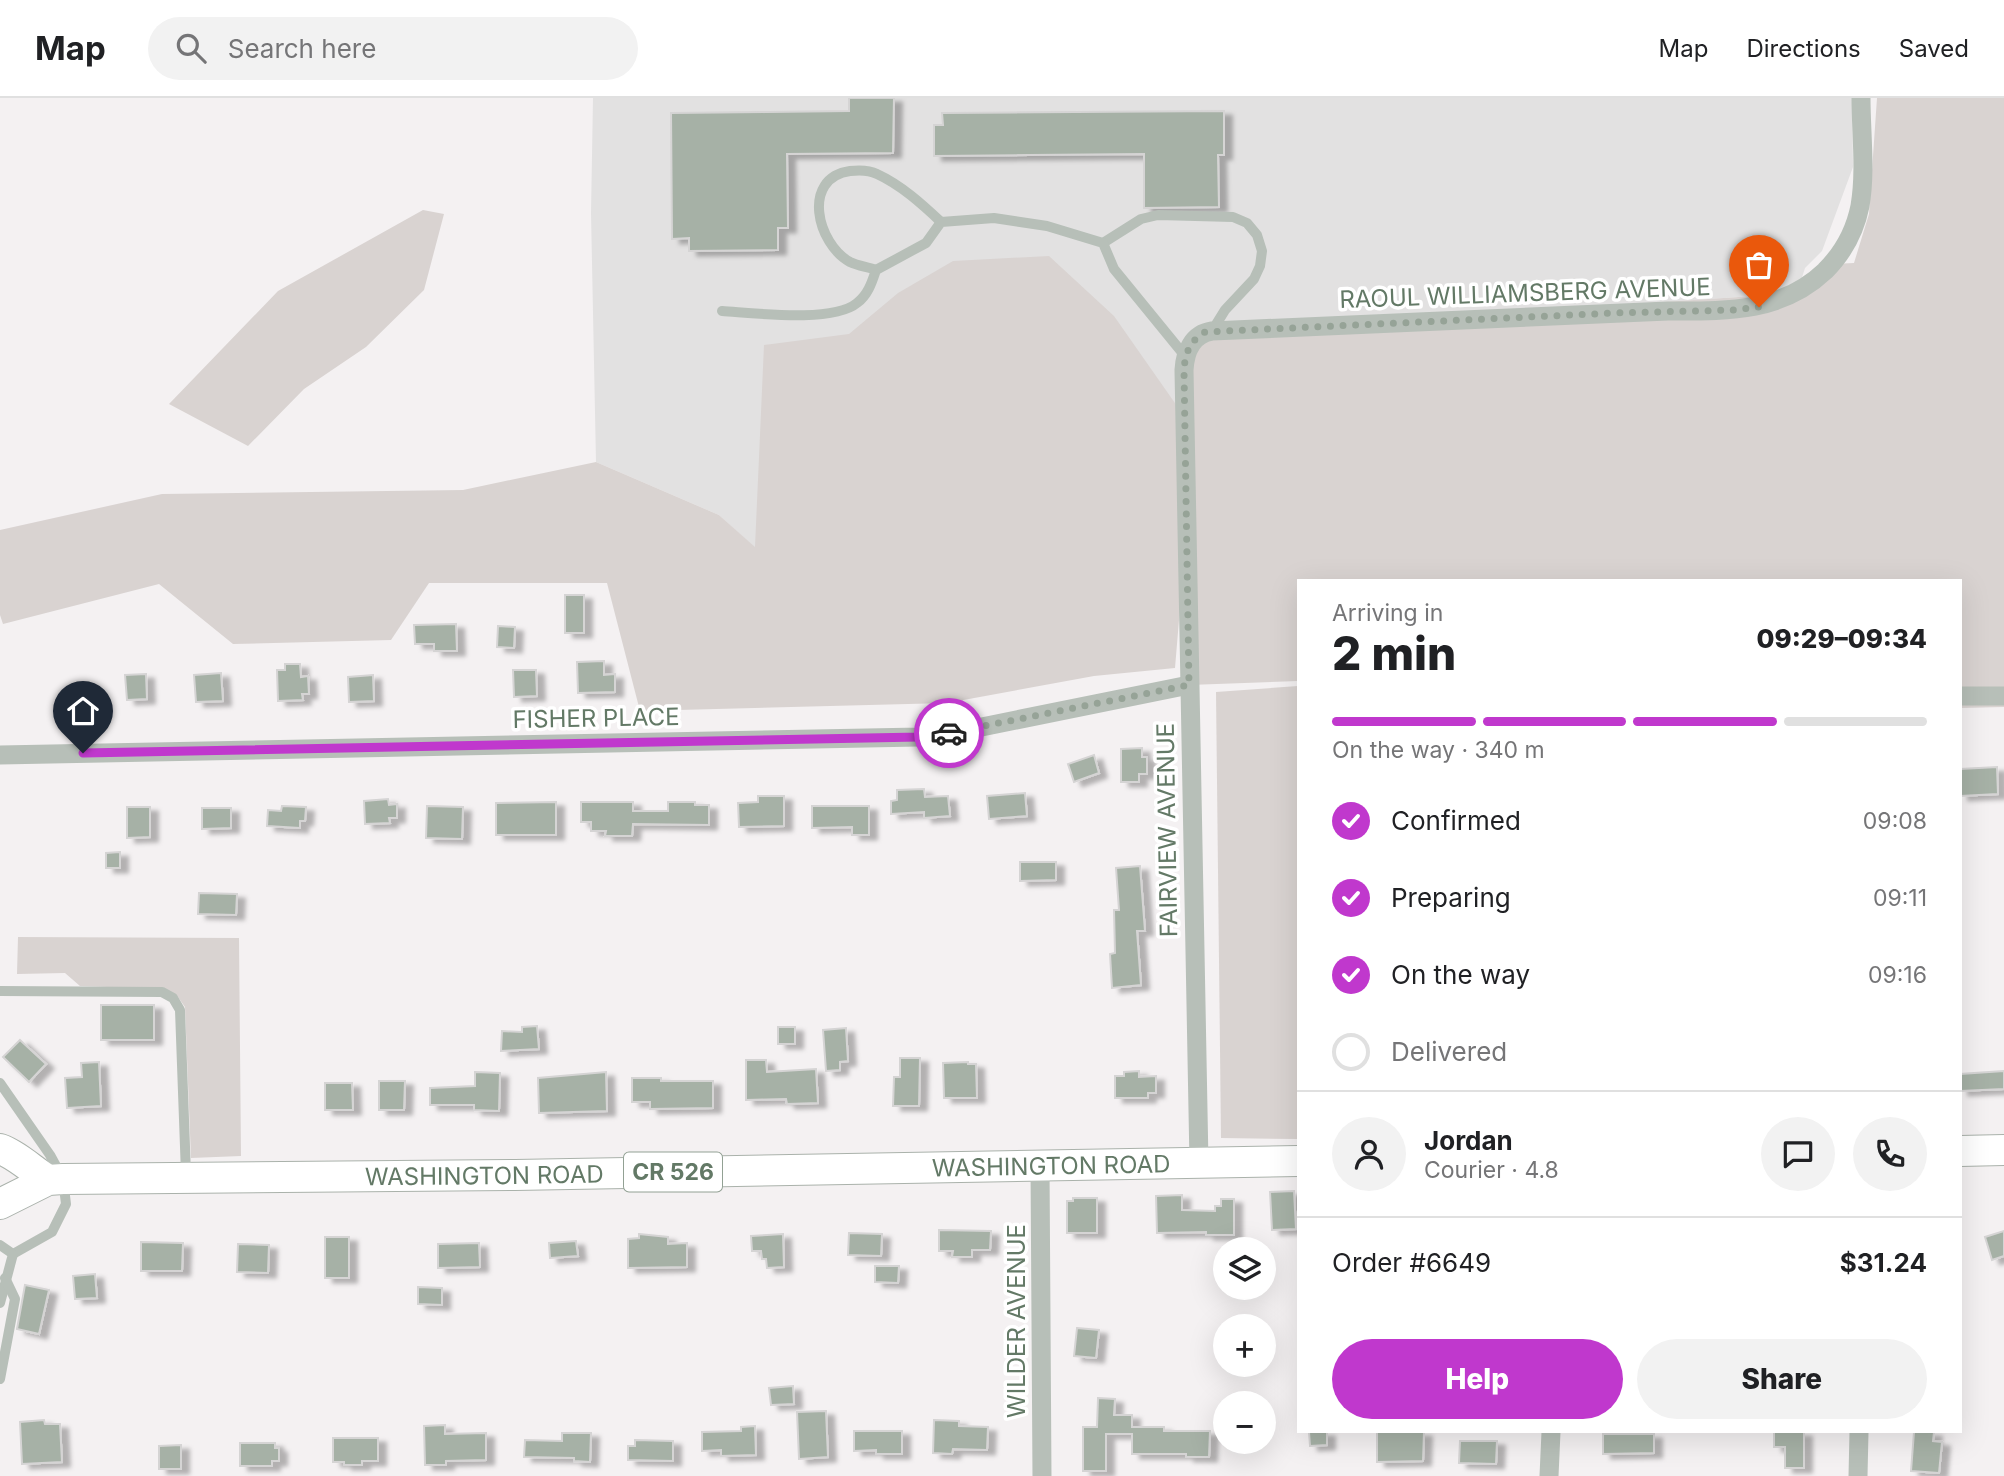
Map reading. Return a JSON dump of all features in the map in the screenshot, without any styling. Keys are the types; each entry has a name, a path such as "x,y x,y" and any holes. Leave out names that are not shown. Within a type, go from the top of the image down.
{"main road":[{"path":"0,1149 10,1153 29,1169 56,1179"},
{"path":"1962,1151 2004,1150"},
{"name":"WASHINGTON ROAD","path":"0,1204 56,1179 1297,1161"}],"street":[{"name":"RAOUL WILLIAMSBERG AVENUE","path":"1212,331 1734,310 1779,301 1805,289 1823,273 1844,249 1854,228 1861,191 1861,98"},
{"path":"1185,363 1195,339 1212,331"},
{"name":"FAIRVIEW AVENUE","path":"1185,363 1199,1163"},
{"name":"FISHER PLACE","path":"0,755 919,737 962,732 1189,685"},
{"path":"1962,696 2004,696"},
{"name":"WILDER AVENUE","path":"1040,1165 1042,1476"},
{"path":"1549,1476 1550,1433"},
{"path":"1858,1476 1859,1433"}],"lane":[{"path":"876,270 849,261 832,244 822,228 818,211 820,197 826,182 841,172 856,170 875,173 909,193 941,222 994,218 1047,226 1103,243 1141,219 1158,215 1233,217 1247,223 1257,235 1262,251 1260,265 1254,279 1225,310 1212,331"},
{"path":"722,311 824,315 842,312 858,303 871,287 876,270 926,243 941,222"},
{"path":"1103,243 1114,269 1185,363"},
{"path":"0,992 162,992 173,998 180,1010 186,1178"},
{"path":"0,1083 43,1144 66,1205 52,1232 13,1254 3,1281 0,1303"},
{"path":"0,1245 13,1254"},
{"path":"0,1379 15,1299 3,1281"}],"shaded area":[{"path":"593,98 1852,98 1853,167 1822,251 1805,268 1797,293 1317,325 1184,416 774,565 719,515 596,462 591,213"},
{"path":"1877,98 2004,98 2004,707 1962,708 1962,579 1297,579 1297,681 1189,685 1185,548 1175,668 1094,676 947,703 640,711 607,583 429,583 391,640 233,644 159,584 3,624 0,615 0,530 162,494 463,490 596,462 719,515 755,547 764,345 849,334 898,293 953,261 1049,256 1114,316 1184,416 1195,339 1317,325 1797,293 1832,264 1854,263 1869,214"},
{"path":"423,210 444,214 424,290 366,347 304,389 248,446 169,404 278,291"},
{"path":"1297,686 1297,1139 1221,1138 1216,692"},
{"path":"18,937 239,938 241,1156 191,1158 185,1007 178,997 163,989 80,986 65,973 17,974"}],"building":[{"path":"849,98 894,98 893,153 787,154 788,228 778,228 778,250 689,251 689,238 672,239 671,113 849,111"},
{"path":"1224,111 1224,155 1218,155 1219,207 1144,208 1144,154 934,156 934,125 943,125 942,113"},
{"path":"565,595 584,595 584,633 565,633"},
{"path":"456,624 457,651 434,651 434,644 415,644 414,625"},
{"path":"498,626 515,627 514,648 497,647"},
{"path":"604,661 604,675 615,674 615,692 578,693 577,662"},
{"path":"285,664 300,664 301,677 308,676 309,694 302,694 303,700 278,701 277,670 285,670"},
{"path":"513,670 536,670 537,696 514,697"},
{"path":"221,673 223,701 196,702 194,675"},
{"path":"146,674 147,699 127,700 125,675"},
{"path":"373,675 374,701 349,702 348,677"},
{"path":"1142,748 1142,757 1147,757 1147,774 1139,774 1139,782 1121,782 1121,749"},
{"path":"1094,755 1099,773 1074,782 1068,764"},
{"path":"1997,767 1998,794 1962,796 1962,769"},
{"path":"924,789 925,797 948,796 950,816 924,818 924,812 891,814 891,801 897,800 897,790"},
{"path":"1025,793 1027,816 989,819 987,796"},
{"path":"758,796 784,796 784,826 739,827 738,803 758,802"},
{"path":"388,799 389,805 397,804 397,818 389,818 390,823 365,824 364,801"},
{"path":"556,802 556,835 496,835 496,803"},
{"path":"581,802 633,802 633,811 668,811 668,802 695,802 695,805 709,805 709,825 633,824 632,836 605,836 606,831 591,831 591,822 581,822"},
{"path":"282,806 306,807 305,821 300,821 300,828 267,826 268,810 281,811"},
{"path":"427,806 463,807 462,839 426,838"},
{"path":"812,806 869,806 869,835 852,835 852,827 812,828"},
{"path":"127,807 150,807 150,837 127,838"},
{"path":"202,808 231,808 231,828 202,829"},
{"path":"120,852 120,868 106,868 106,853"},
{"path":"1020,862 1056,862 1056,880 1020,881"},
{"path":"1140,866 1145,931 1137,931 1141,985 1112,988 1110,954 1115,953 1114,910 1119,910 1116,868"},
{"path":"199,893 237,894 236,915 198,914"},
{"path":"101,1005 154,1005 154,1040 101,1040"},
{"path":"537,1026 539,1049 501,1051 502,1031 522,1032 522,1027"},
{"path":"778,1027 795,1027 795,1044 778,1044"},
{"path":"846,1028 848,1061 840,1062 840,1070 826,1071 823,1030"},
{"path":"20,1040 46,1064 29,1082 3,1057"},
{"path":"900,1058 920,1058 919,1106 893,1106 894,1077 900,1077"},
{"path":"746,1060 766,1060 767,1072 816,1069 818,1103 787,1104 786,1099 746,1100"},
{"path":"99,1062 101,1106 67,1108 65,1078 82,1077 81,1063"},
{"path":"943,1063 976,1064 977,1098 944,1098"},
{"path":"1139,1071 1139,1077 1156,1076 1156,1093 1148,1093 1148,1098 1115,1098 1115,1076"},
{"path":"2004,1071 2004,1089 1962,1091 1962,1074"},
{"path":"475,1072 500,1073 499,1111 474,1110 474,1105 430,1105 430,1088 475,1086"},
{"path":"606,1072 607,1111 539,1113 538,1078"},
{"path":"632,1078 713,1081 713,1108 650,1109 650,1102 632,1102"},
{"path":"379,1081 405,1081 404,1110 379,1110"},
{"path":"325,1083 352,1083 353,1110 325,1110"},
{"path":"1294,1191 1296,1229 1272,1230 1270,1192"},
{"path":"1182,1195 1182,1210 1215,1211 1215,1206 1221,1206 1221,1199 1234,1199 1234,1235 1206,1235 1206,1232 1157,1233 1156,1196"},
{"path":"1073,1198 1097,1198 1097,1233 1067,1233 1067,1201 1073,1201"},
{"path":"939,1230 991,1231 990,1250 972,1250 972,1257 952,1257 953,1251 939,1251"},
{"path":"2004,1231 2004,1256 1992,1260 1985,1237"},
{"path":"849,1233 882,1234 881,1256 848,1255"},
{"path":"639,1234 668,1237 668,1244 687,1243 687,1267 628,1268 628,1239 639,1238"},
{"path":"783,1234 784,1267 767,1268 761,1251 752,1251 751,1236"},
{"path":"325,1237 349,1237 349,1278 325,1278"},
{"path":"576,1241 578,1256 550,1258 549,1243"},
{"path":"141,1242 183,1243 182,1271 141,1271"},
{"path":"479,1243 480,1267 438,1268 438,1244"},
{"path":"238,1244 269,1245 268,1273 237,1272"},
{"path":"875,1266 899,1266 898,1283 875,1282"},
{"path":"95,1274 97,1298 75,1299 73,1276"},
{"path":"25,1285 49,1290 39,1334 17,1329"},
{"path":"418,1287 442,1288 442,1305 418,1304"},
{"path":"1077,1328 1099,1330 1096,1358 1074,1356"},
{"path":"793,1386 794,1404 771,1405 769,1388"},
{"path":"1098,1398 1115,1399 1114,1415 1132,1415 1132,1427 1164,1427 1164,1431 1210,1431 1209,1457 1186,1457 1186,1454 1132,1454 1132,1434 1106,1434 1106,1471 1083,1471 1083,1427 1097,1427"},
{"path":"826,1411 828,1457 799,1459 797,1412"},
{"path":"44,1420 45,1424 60,1424 62,1462 22,1464 20,1422"},
{"path":"934,1420 959,1421 959,1426 988,1427 987,1450 953,1449 952,1454 933,1453"},
{"path":"445,1425 445,1434 486,1433 486,1460 446,1461 446,1465 425,1465 424,1426"},
{"path":"755,1426 756,1455 721,1456 721,1450 702,1451 702,1432 741,1431 741,1427"},
{"path":"854,1431 902,1431 902,1454 876,1454 876,1450 854,1451"},
{"path":"562,1433 591,1433 590,1462 574,1461 574,1458 524,1457 525,1440 562,1441"},
{"path":"1309,1433 1327,1433 1327,1445 1310,1446"},
{"path":"1377,1433 1424,1433 1423,1461 1377,1462"},
{"path":"1774,1433 1804,1433 1804,1468 1785,1468 1785,1447 1774,1447"},
{"path":"1914,1433 1934,1433 1933,1441 1942,1442 1939,1473 1911,1471"},
{"path":"1603,1434 1654,1434 1654,1453 1603,1454"},
{"path":"333,1438 378,1438 378,1461 362,1461 362,1465 333,1462"},
{"path":"635,1440 673,1441 673,1461 628,1460 628,1446 635,1446"},
{"path":"1460,1441 1497,1441 1496,1464 1459,1463"},
{"path":"240,1443 275,1443 275,1448 279,1448 279,1461 272,1461 272,1466 240,1466"},
{"path":"181,1445 181,1469 159,1469 159,1446"}],"way so far":[{"path":"949,733 1189,685 1184,370 1188,349 1195,339 1205,332 1759,307"}],"route":[{"path":"83,753 919,737 949,733"}]}
